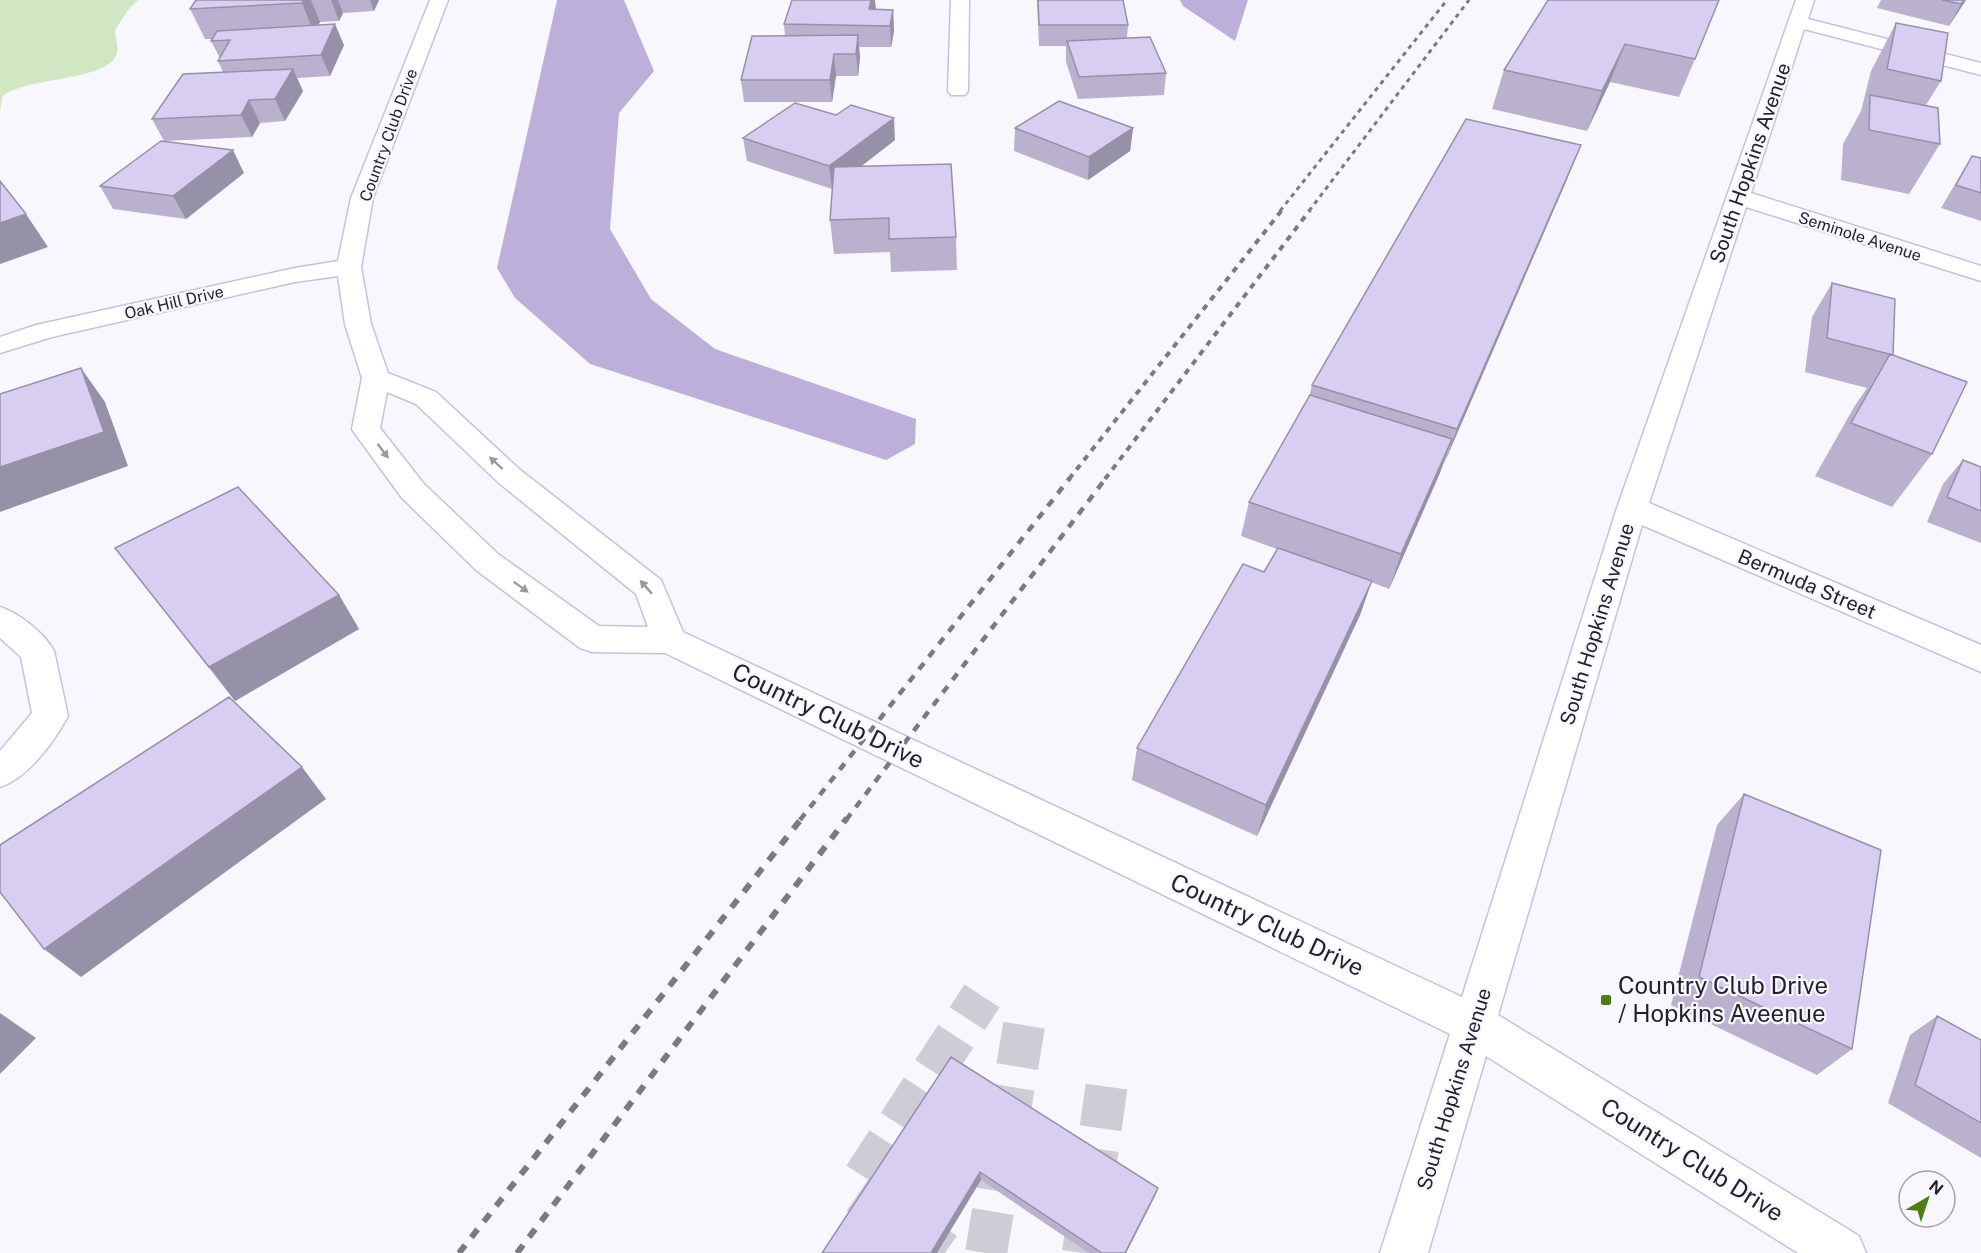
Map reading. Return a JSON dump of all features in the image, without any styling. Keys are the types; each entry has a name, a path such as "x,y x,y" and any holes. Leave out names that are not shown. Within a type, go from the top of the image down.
{"street":[{"name":"Country Club Drive","path":"439,0 362,198 349,267 358,324 376,378 366,429 414,491 487,562 592,639 669,640 1474,1024 1842,1253"},
{"path":"958,92 960,0"},
{"path":"1801,11 1981,69"},
{"name":"South Hopkins Avenue","path":"1404,1253 1632,508 1801,11"},
{"name":"Seminole Avenue","path":"1739,197 1981,274"},
{"name":"Oak Hill Drive","path":"0,345 79,323 295,275 349,267"},
{"path":"376,378 426,398 509,476 650,588 669,640"},
{"name":"Bermuda Street","path":"1632,508 1981,659"},
{"path":"0,619 38,651 51,716 15,760 0,772"}],"green space":[{"path":"0,0 138,0 128,10 115,30 117,53 111,62 83,74 13,90 2,97 0,112"}],"shaded area":[{"path":"557,0 624,0 654,71 619,113 610,229 651,299 715,349 916,419 915,444 886,460 590,364 515,298 497,268"},
{"path":"1180,0 1248,0 1235,41 1183,6"}],"building":[{"path":"196,0 303,0 302,3 190,9"},
{"path":"792,0 871,0 869,9 893,10 890,26 784,24"},
{"path":"1038,0 1123,0 1128,25 1039,25"},
{"path":"1548,0 1719,0 1695,59 1625,44 1602,91 1504,70"},
{"path":"1942,0 1964,0 1961,4"},
{"path":"1896,23 1948,33 1941,81 1887,69"},
{"path":"335,24 321,55 218,61 230,40 211,41 217,31"},
{"path":"858,35 856,54 834,54 830,80 741,80 752,36"},
{"path":"1150,37 1166,73 1079,77 1067,41"},
{"path":"293,69 275,99 249,100 241,115 152,119 183,74"},
{"path":"1870,95 1938,108 1940,144 1869,130"},
{"path":"1059,101 1133,128 1089,157 1015,128"},
{"path":"795,103 836,115 851,105 894,118 829,166 743,138"},
{"path":"1466,119 1581,145 1457,429 1312,385"},
{"path":"161,141 233,150 173,196 100,186"},
{"path":"1972,156 1981,158 1981,193 1956,185"},
{"path":"951,164 956,237 889,239 889,218 830,220 834,167"},
{"path":"0,181 26,214 0,223"},
{"path":"1832,283 1895,299 1893,355 1827,338"},
{"path":"1890,354 1967,382 1932,454 1851,423"},
{"path":"81,368 104,432 0,467 0,394"},
{"path":"1310,395 1452,439 1401,554 1249,502"},
{"path":"1963,460 1981,467 1981,511 1947,497"},
{"path":"238,487 339,595 209,667 115,548"},
{"path":"1278,548 1372,581 1266,805 1137,748 1243,564 1264,572"},
{"path":"229,697 302,767 44,949 0,892 0,845"},
{"path":"1744,794 1881,850 1852,1049 1699,977"},
{"path":"1937,1016 1981,1040 1981,1123 1915,1085"},
{"path":"951,1057 1158,1188 1125,1253 1102,1253 980,1172 931,1253 822,1253"}],"tunnel":[{"path":"945,1253 855,1191 982,996"},
{"path":"986,1253 1025,1020"},
{"path":"1083,1253 1109,1069"}],"railway":[{"path":"1280,211 1447,0"},
{"path":"1309,211 1469,0"},
{"path":"1069,479 1282,210"},
{"path":"1105,479 1310,210"},
{"path":"800,820 1070,478"},
{"path":"846,820 1106,478"},
{"path":"459,1253 802,818"},
{"path":"517,1253 847,818"}],"place":[{"name":"Country Club Drive / Hopkins Aveenue","path":"1606,1000"}]}
